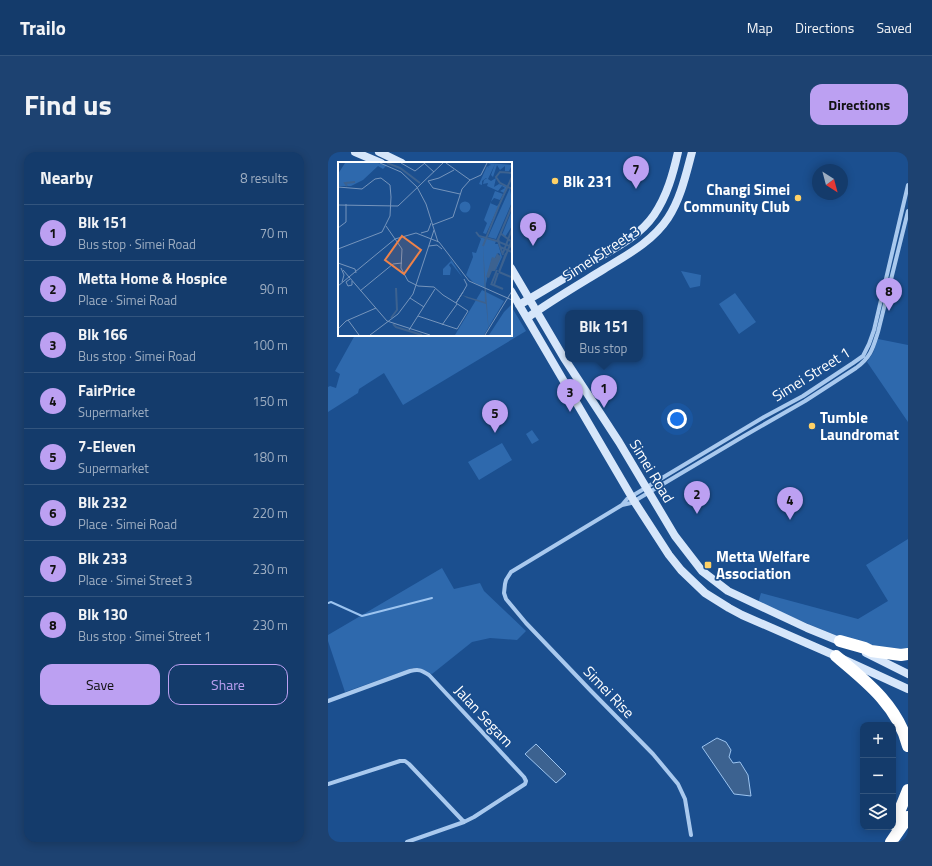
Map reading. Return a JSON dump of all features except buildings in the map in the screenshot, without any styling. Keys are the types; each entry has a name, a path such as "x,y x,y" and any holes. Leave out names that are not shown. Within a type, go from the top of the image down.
{"highway":[{"path":"840,641 866,648 871,651 901,655 908,654"},
{"path":"836,656 877,692 900,724 908,746"},
{"path":"896,819 908,790"},
{"path":"891,842 908,817"},
{"path":"898,842 908,825"},
{"path":"881,842 889,830"}],"main road":[{"path":"355,152 378,162"},
{"path":"379,152 400,162"},
{"name":"Simei Street 3","path":"519,305 625,242 644,227 654,215 664,196 672,176 678,152"},
{"name":"Simei Street 3","path":"527,318 630,253 654,234 668,218 675,204 683,185 692,152"},
{"name":"Simei Road","path":"512,270 565,360"},
{"name":"Simei Road","path":"512,293 632,499 669,555 681,570 705,593 728,608 908,689"},
{"name":"Simei Road","path":"567,362 619,442 675,536 702,571 728,591 807,628 840,641 908,674"}],"street":[{"name":"Simei Street 1","path":"648,490 758,421 803,396 863,356 874,330 908,186"},
{"name":"Simei Street 1","path":"511,572 632,499 806,401 864,362 872,350 878,332 908,211"},
{"name":"Simei Rise","path":"511,572 504,584 506,599 591,691 653,754 678,784 685,799 691,835"},
{"name":"Jalan Segam","path":"328,701 410,671 422,670 429,675 524,777 526,781 525,784 464,822"},
{"path":"328,784 400,761 405,761 464,822 407,842"}],"shaded area":[{"path":"681,271 701,275 700,286 690,288"},
{"path":"735,293 756,322 739,334 719,304"},
{"path":"512,308 526,331 403,405 384,373 359,389 358,393 328,412 328,387 330,386 336,388 340,374 335,371 354,336 512,336"},
{"path":"878,339 908,345 908,422 867,362 873,353"},
{"path":"532,430 539,440 532,444 526,434"},
{"path":"502,443 512,460 479,480 468,462"},
{"path":"908,539 908,652 901,652 842,638 758,603 761,593 858,619 888,601 866,565"},
{"path":"442,568 454,589 480,583 484,591 526,631 517,640 490,638 472,642 432,674 422,669 413,668 345,692 328,641 328,635"},
{"path":"717,738 726,742 731,750 729,757 733,763 740,762 748,775 751,796 734,794 702,747"},
{"path":"536,744 566,774 556,783 525,754"}],"waterway":[{"path":"328,603 331,602 362,616 432,598"}],"place":[{"name":"Blk 231","path":"555,181"},
{"name":"Blk 233","path":"636,189"},
{"name":"Changi Simei Community Club","path":"798,198"},
{"name":"Blk 232","path":"533,246"},
{"name":"Blk 130","path":"889,311"},
{"name":"Blk 151","path":"604,408"},
{"name":"Blk 166","path":"570,412"},
{"name":"Tumble Laundromat","path":"812,426"},
{"name":"7-Eleven","path":"495,433"},
{"name":"Metta Home & Hospice","path":"697,514"},
{"name":"FairPrice","path":"790,520"},
{"name":"Metta Welfare Association","path":"708,565"}]}
